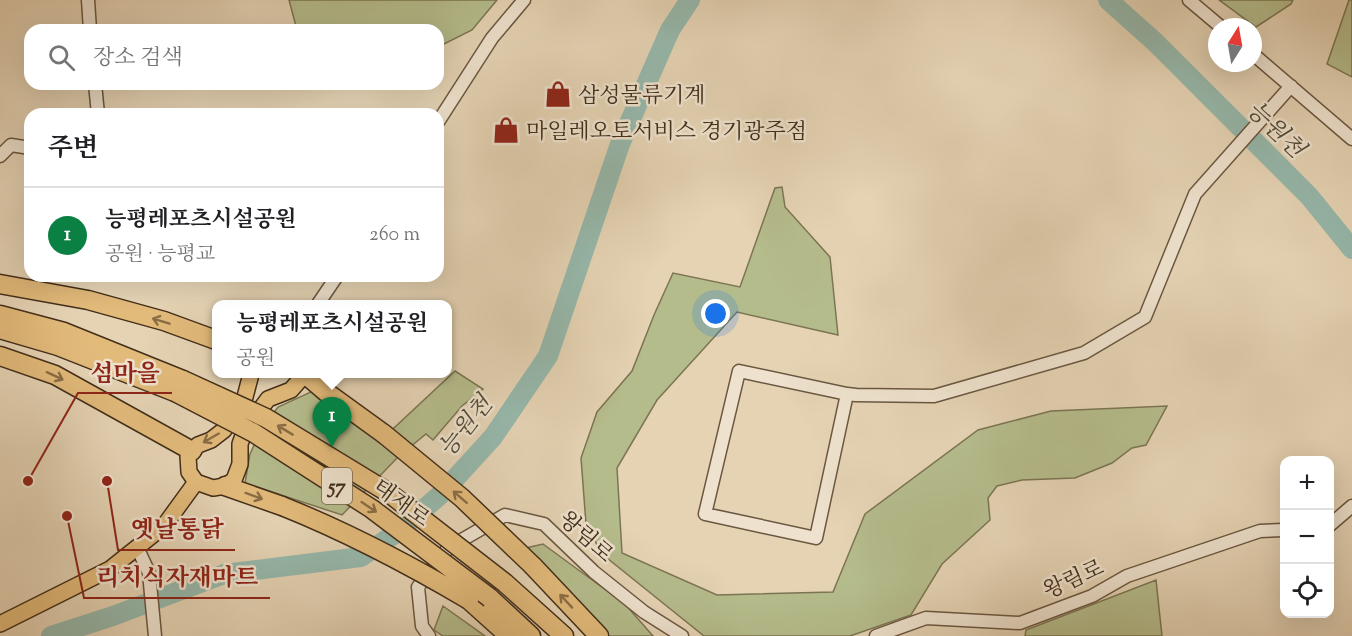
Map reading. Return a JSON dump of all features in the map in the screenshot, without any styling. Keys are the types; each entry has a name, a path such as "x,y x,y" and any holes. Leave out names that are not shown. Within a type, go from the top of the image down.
{"highway":[{"path":"0,284 88,300 164,321 212,339"},
{"name":"태재로","path":"0,315 64,333 179,386 372,509 490,598 531,636"},
{"name":"태재로","path":"0,329 179,386"},
{"path":"0,356 55,375 192,451"},
{"path":"310,378 384,434 462,498 533,566 599,636"},
{"name":"57","path":"179,386 266,418 388,493 505,583 564,636"},
{"path":"225,486 333,526 416,568 469,600 509,636"}],"main road":[{"path":"250,378 245,398 225,430 211,440 198,445 188,456 189,472 196,482 213,488 225,486 234,480 240,464 240,444 245,430 268,399 291,390 302,378"},
{"path":"0,624 110,569 164,526 196,482"}],"street":[{"path":"88,0 90,24"},
{"path":"444,113 492,38 524,0"},
{"path":"1189,0 1210,18"},
{"path":"1262,62 1352,140"},
{"path":"847,394 816,538 705,514 739,371 847,394 934,396 1084,353 1144,317 1195,194 1291,86"},
{"path":"95,90 97,108"},
{"path":"0,156 11,145 24,147"},
{"path":"321,300 332,282"},
{"path":"1334,521 1352,506"},
{"name":"왕림로","path":"429,636 422,626 418,587 448,548 505,515 544,524 594,572 644,612 682,636"},
{"name":"왕림로","path":"876,636 926,618 1020,623 1092,596 1127,576 1260,531 1280,530"},
{"path":"137,547 149,573 155,636"}],"green space":[{"path":"289,0 497,0 472,30 444,44 444,24 295,24"},
{"path":"1219,0 1293,0 1291,4 1262,23 1262,18 1244,18"},
{"path":"1349,0 1352,0 1352,77 1327,64"},
{"path":"782,187 785,207 830,257 838,335 737,312 657,400 617,468 622,553 717,595 833,592 865,514 978,430 1051,411 1167,406 1146,445 1132,448 1112,463 1075,478 1022,480 997,486 988,498 990,520 942,564 911,615 850,636 704,636 602,554 586,524 581,458 597,412 632,371 673,273 740,287 775,188"},
{"path":"455,371 483,389 462,406 433,440 426,434 398,457 342,515 245,483 250,454 262,428 278,407 315,390 381,440 447,378 452,378"},
{"path":"543,544 625,604 653,636 604,636 526,548"},
{"path":"1156,580 1162,636 1025,636 1026,630"},
{"path":"443,606 485,636 443,636 434,630"}],"waterway":[{"name":"능원천","path":"51,636 113,616 224,574 361,557 396,533 440,495 493,437 548,356 620,144 670,30 690,0"},
{"name":"능원천","path":"1108,0 1155,42 1309,196 1352,249"}],"place":[{"name":"삼성물류기계","path":"558,94"},
{"name":"마일레오토서비스 경기광주점","path":"506,130"},
{"name":"능평레포츠시설공원","path":"332,447"},
{"name":"섬마을","path":"28,481"},
{"name":"옛날통닭","path":"107,481"},
{"name":"리치식자재마트","path":"67,516"}]}
